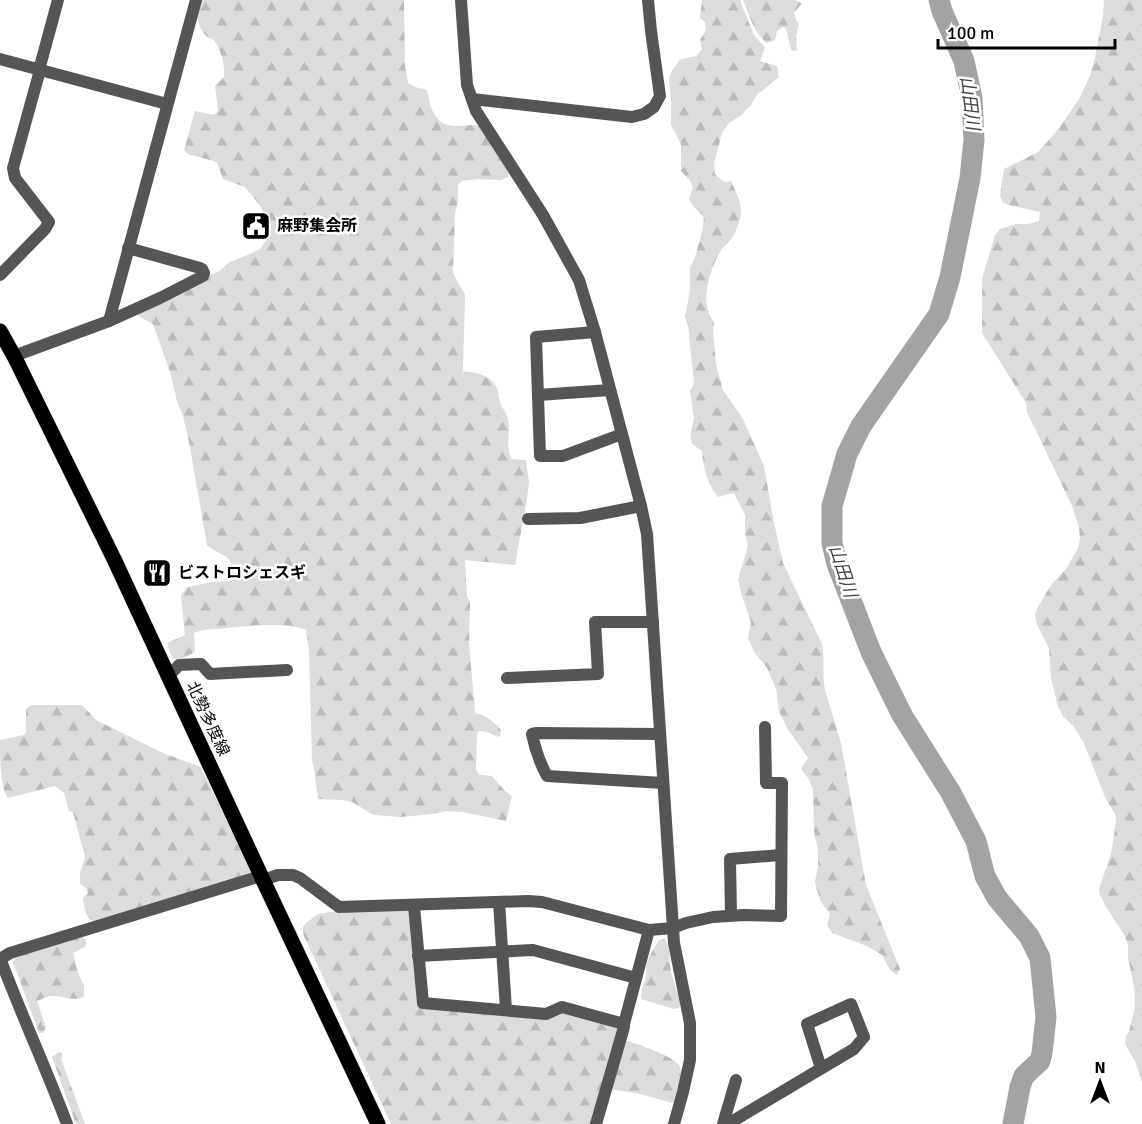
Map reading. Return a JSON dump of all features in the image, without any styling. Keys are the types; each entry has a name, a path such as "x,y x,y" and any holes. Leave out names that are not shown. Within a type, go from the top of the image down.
{"main road":[{"name":"北勢多度線","path":"0,331 114,560 378,1124"}],"street":[{"path":"0,275 45,229 49,222 15,177 13,168 58,0"},
{"path":"109,321 196,0"},
{"path":"461,0 467,85 476,111 543,215 579,280 622,434 646,534 674,943 688,1011 690,1038 690,1060 674,1124"},
{"path":"472,99 632,117 644,114 654,107 660,96 648,0"},
{"path":"0,59 167,104"},
{"path":"14,356 109,321 203,276 204,273 200,268 128,248"},
{"path":"595,332 536,337 540,456 563,456 622,434"},
{"path":"538,395 610,390"},
{"path":"528,519 580,518 640,506"},
{"path":"507,678 598,674 595,622 653,622"},
{"path":"169,676 179,665 201,664 210,674 287,670"},
{"path":"67,1124 0,959 10,953 278,875 293,875 300,878 339,907 542,902 649,930 673,928 701,919 731,915 782,916 782,783 766,783 765,727"},
{"path":"660,734 532,734 534,745 547,776 663,783"},
{"path":"731,915 730,859 781,855"},
{"path":"499,902 506,1010"},
{"path":"414,906 423,1003 546,1014 562,1006 624,1024"},
{"path":"596,1124 649,930"},
{"path":"418,956 533,950 636,978"},
{"path":"728,1124 854,1049 864,1037 851,1004 807,1024 821,1068"},
{"path":"723,1124 736,1080"}],"green space":[{"path":"199,0 404,0 405,66 408,83 427,90 432,110 439,120 451,126 479,126 509,172 508,177 501,180 477,179 462,181 458,185 453,272 465,294 463,371 484,376 496,386 508,422 510,455 512,459 526,460 529,482 515,565 465,560 467,596 470,603 469,643 475,713 490,719 501,730 500,737 482,731 477,734 476,769 479,775 492,776 512,796 506,821 447,811 401,817 374,815 352,802 318,799 312,761 309,650 306,630 269,625 203,630 194,633 195,652 183,658 174,659 170,653 167,643 185,635 181,595 187,587 230,581 233,578 226,556 207,545 189,442 170,372 153,324 138,316 140,309 260,249 271,234 271,226 259,204 245,187 223,179 214,161 187,154 184,150 195,111 214,115 218,111 215,86 224,77 219,48 214,40 204,34 199,24"},
{"path":"702,0 740,0 754,35 765,48 760,61 777,66 779,77 757,95 751,105 729,123 722,133 714,164 715,174 724,182 731,181 739,199 741,214 734,235 721,250 709,277 707,306 714,322 716,364 723,390 743,419 764,466 783,563 822,644 825,690 841,743 866,885 900,969 897,975 890,970 882,955 867,946 832,933 827,925 830,914 821,902 815,881 818,850 814,831 813,789 801,769 808,758 787,728 779,711 776,689 767,668 754,652 748,638 751,622 738,579 748,546 745,534 745,515 734,493 718,497 714,492 706,475 702,451 692,444 690,435 694,419 690,391 694,383 685,316 690,291 690,268 702,232 704,217 689,199 693,187 681,171 681,144 671,125 669,78 681,59 696,56 702,49 700,40 706,30 705,22 700,18"},
{"path":"743,0 795,0 802,3 794,13 799,25 796,36 797,51 791,50 786,29 783,27 777,31 775,40 767,43 762,39 752,23"},
{"path":"1104,0 1142,0 1142,1083 1135,1061 1125,1044 1135,1006 1128,945 1125,936 1105,905 1099,889 1111,854 1115,814 1105,797 1083,741 1058,707 1051,678 1049,648 1037,625 1035,615 1051,585 1066,569 1078,548 1079,527 1072,506 1027,412 1026,403 982,333 982,279 995,235 1000,229 1039,221 1040,212 1002,202 1000,196 1004,169 1038,152 1057,131 1079,99 1090,76 1095,57"},
{"path":"31,705 82,705 96,720 163,753 201,767 252,874 95,922 92,920 87,916 84,906 83,898 88,893 86,888 80,884 80,873 85,857 73,812 69,811 64,793 55,786 8,798 3,787 0,740 24,735 26,709"},
{"path":"406,910 411,913 419,1006 564,1011 621,1027 592,1124 391,1124 303,934 303,927 318,914 336,911"},
{"path":"80,936 85,939 85,947 73,953 84,986 84,997 75,999 50,996 37,1001 46,1028 43,1033 39,1033 13,962 18,954"},
{"path":"664,939 669,948 671,971 681,1004 679,1008 674,1009 641,999 649,957 659,940"},
{"path":"624,1040 655,1051 677,1063 681,1075 676,1100 673,1103 612,1088"},
{"path":"59,1052 63,1053 61,1059 85,1124 76,1124 52,1057"}],"waterway":[{"name":"山田川","path":"939,0 964,61 972,98 974,140 970,178 950,277 939,314 861,426 847,454 832,506 832,543 837,564 871,652 902,715 951,793 976,841 985,876 997,898 1029,936 1040,958 1046,1017 1042,1053 1040,1061 1024,1076 1013,1124"}],"place":[{"name":"麻野集会所","path":"256,226"},
{"name":"ビストロシェスギ","path":"157,573"}]}
